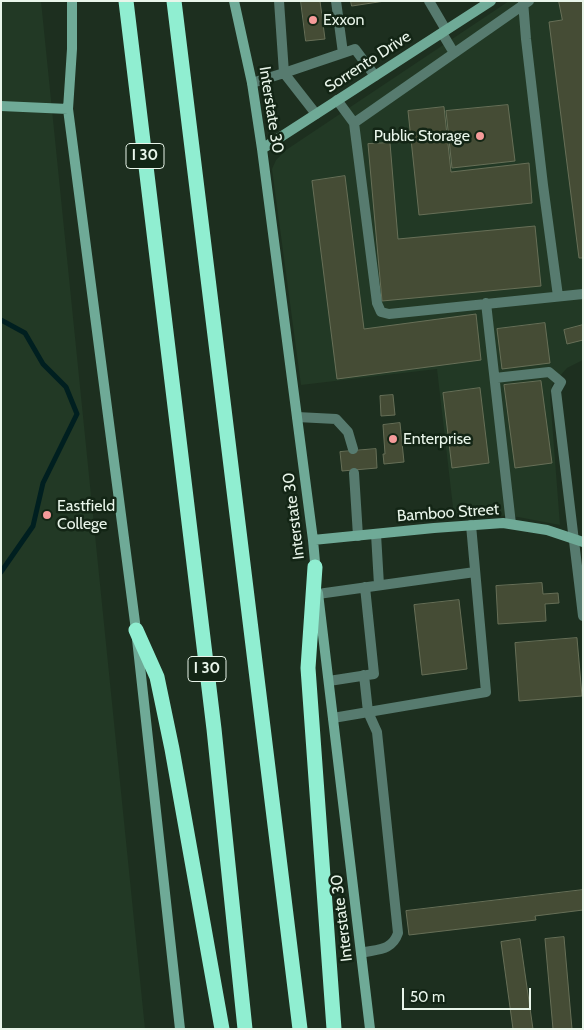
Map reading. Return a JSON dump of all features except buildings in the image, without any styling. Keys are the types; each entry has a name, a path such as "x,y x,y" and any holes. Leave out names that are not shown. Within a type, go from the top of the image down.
{"highway":[{"name":"I 30","path":"126,1 213,719 245,1029"},
{"path":"174,1 300,1029"},
{"path":"315,567 308,668 334,1029"},
{"path":"136,630 157,677 172,749 222,1029"}],"main road":[{"path":"72,1 72,50 68,109 136,630 180,1029"},
{"name":"Interstate 30","path":"234,1 252,83 262,149 313,540 370,1029"},
{"name":"Sorrento Drive","path":"262,149 491,1"},
{"path":"1,106 68,109"},
{"name":"Bamboo Street","path":"313,540 503,523 547,530 578,540"}],"lane":[{"path":"279,1 284,73 316,114"},
{"path":"336,1 343,53"},
{"path":"429,1 454,54"},
{"path":"354,123 525,2"},
{"path":"525,2 526,39 558,296"},
{"path":"252,83 355,49 375,76"},
{"path":"337,100 354,123 377,304 381,312 389,314 583,294"},
{"path":"486,303 511,524"},
{"path":"495,378 549,372 561,382 556,391 578,540 583,616"},
{"path":"297,417 336,419 348,432 353,449"},
{"path":"354,473 358,536"},
{"path":"333,718 486,692 470,525"},
{"path":"376,534 379,585"},
{"path":"318,594 475,572"},
{"path":"329,680 374,674 365,587"},
{"path":"361,953 389,947 395,941 398,933 376,732 368,712 364,675"}],"shaded area":[{"name":"Eastfield College","path":"1,1 41,1 145,1029 1,1029"},
{"name":"Public Storage","path":"509,1 583,1 583,360 567,368 552,385 550,395 560,525 518,517 479,514 454,516 437,369 301,385 272,169 276,160 286,150"}],"waterway":[{"path":"1,320 25,333 43,364 66,387 77,414 43,483 33,526 1,572"}],"place":[{"name":"Exxon","path":"313,20"},
{"name":"Public Storage","path":"480,136"},
{"name":"Enterprise","path":"393,439"},
{"name":"Eastfield College","path":"47,515"}]}
